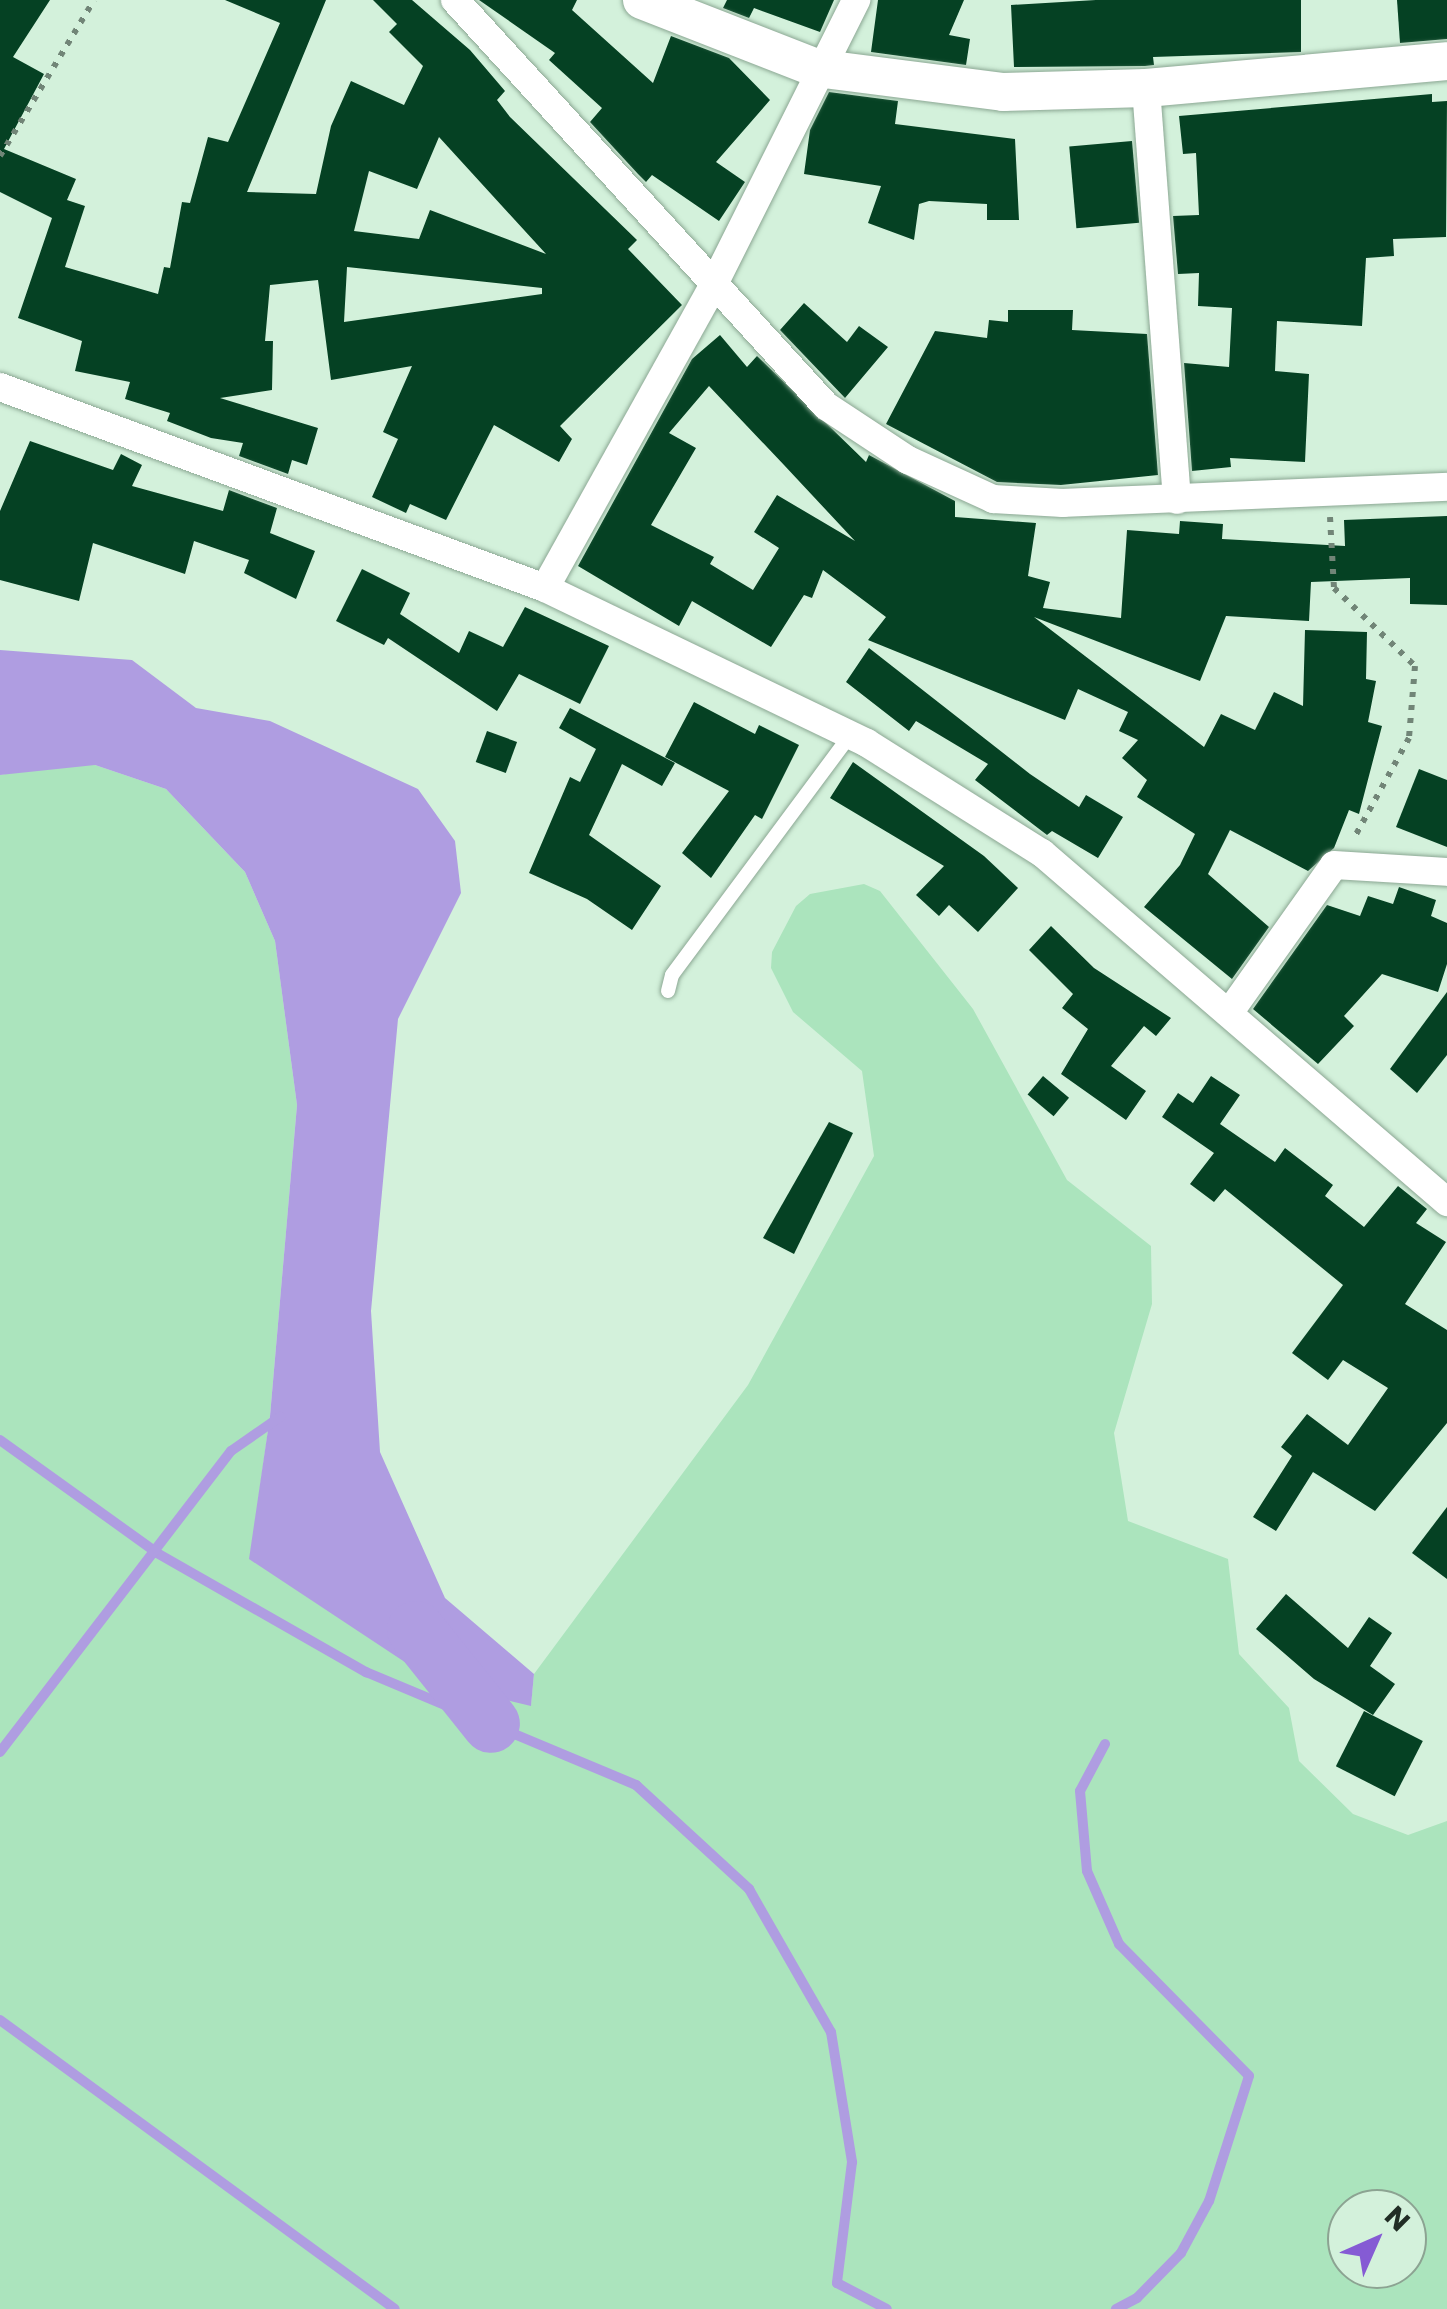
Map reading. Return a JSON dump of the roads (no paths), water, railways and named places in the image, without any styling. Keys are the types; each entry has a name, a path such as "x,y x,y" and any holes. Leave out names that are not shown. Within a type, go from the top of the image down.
{"street":[{"path":"455,0 826,406 908,460 993,499 1177,500 1447,487"},
{"path":"642,0 816,68 1003,92 1146,88 1447,61"},
{"path":"545,588 714,284 816,68 856,0"},
{"path":"1146,88 1177,500"},
{"path":"0,387 545,588 850,735 1042,853 1447,1202"},
{"path":"1229,1013 1334,865 1447,872"}],"lane":[{"path":"668,990 672,975 850,735"}],"waterway":[{"path":"0,1752 231,1451 280,1417"},
{"path":"0,1440 157,1553 366,1672 636,1785 749,1889 831,2032 852,2162 837,2283 887,2309"},
{"path":"416,1630 491,1724"},
{"path":"1105,1744 1080,1791 1087,1871 1119,1944 1249,2076 1209,2201 1181,2253 1137,2298 1116,2309"},
{"path":"0,2020 395,2309"}]}
